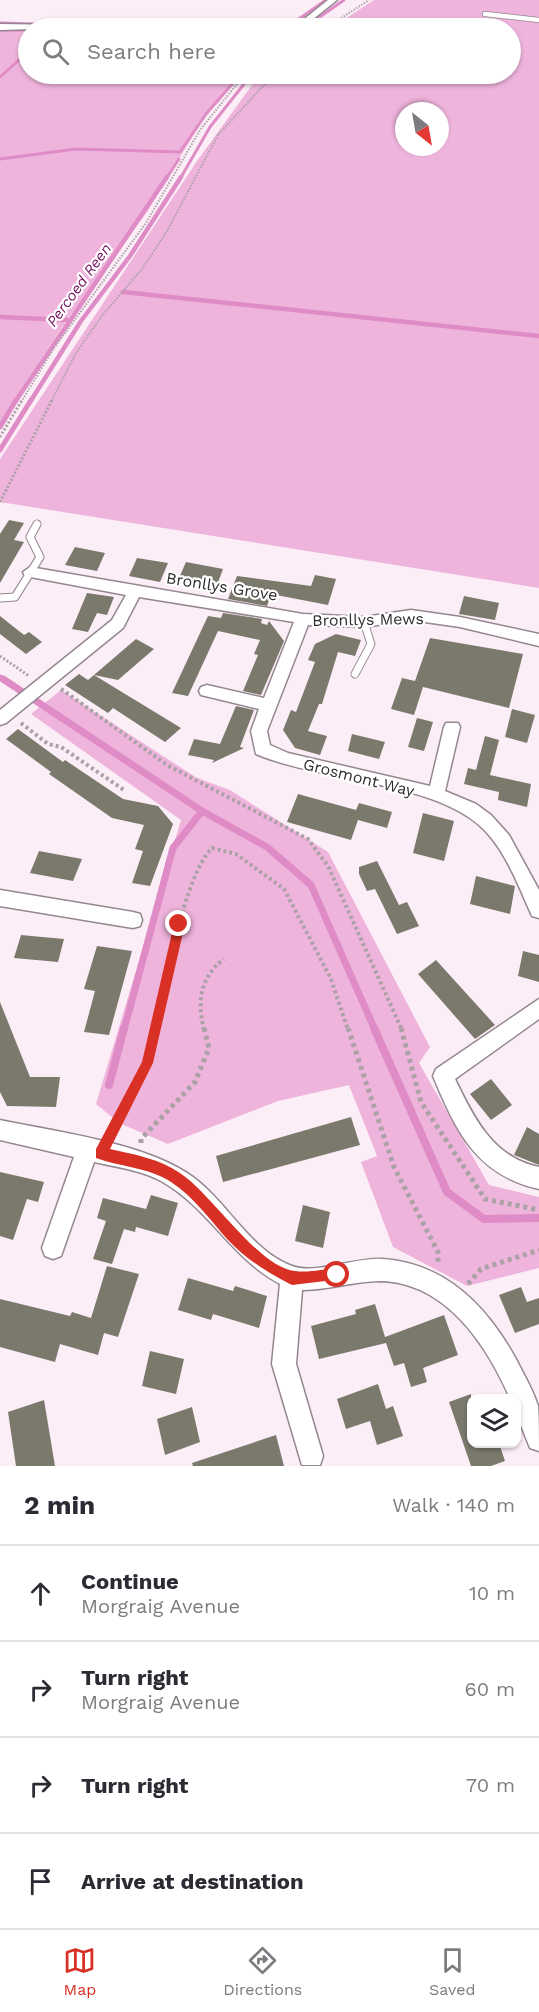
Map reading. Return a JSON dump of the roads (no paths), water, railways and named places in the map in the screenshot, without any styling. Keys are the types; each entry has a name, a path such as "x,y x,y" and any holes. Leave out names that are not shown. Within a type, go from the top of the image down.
{"street":[{"path":"310,18 333,0"},
{"path":"0,27 18,27"},
{"name":"Bronllys Grove","path":"30,572 279,613 303,619"},
{"path":"6,714 118,624 135,591"},
{"name":"Bronllys Mews","path":"303,619 364,622 411,615 539,640"},
{"name":"Grosmont Way","path":"303,619 259,731 262,749 285,759 436,795 483,818 507,844 539,910"},
{"path":"207,692 268,705"},
{"path":"436,795 452,727"},
{"path":"0,898 132,920"},
{"path":"539,1008 443,1076 467,1127 490,1156 523,1177 539,1178"},
{"path":"0,1130 139,1161 175,1177 207,1204 234,1237 259,1260 292,1278 381,1270 418,1274 438,1285 477,1319 522,1395 539,1439"},
{"path":"53,1248 94,1151"},
{"path":"292,1278 284,1364 311,1456"}],"lane":[{"path":"485,14 539,20"},
{"path":"0,598 15,597 40,557 30,537 37,524"},
{"path":"355,674 372,644 364,622"}],"waterway":[{"path":"300,18 326,0"},
{"name":"Percoed Reen","path":"318,18 344,0"},
{"path":"0,23 18,24"},
{"path":"0,30 18,30"},
{"path":"0,77 18,61"},
{"path":"0,159 76,149 180,152 206,114 232,84"},
{"path":"180,179 210,127 244,84"},
{"name":"Percoed Reen","path":"166,179 179,159"},
{"name":"Percoed Reen","path":"15,402 167,177"},
{"path":"30,402 81,321 130,256 181,177"},
{"path":"123,292 539,336"},
{"path":"0,317 67,320"},
{"name":"Percoed Reen","path":"0,427 16,400"},
{"path":"0,450 31,400"},
{"path":"3,679 202,811"},
{"path":"124,1030 173,848 202,811"},
{"path":"202,811 267,847 311,885 375,1030"},
{"path":"109,1085 124,1028"},
{"path":"374,1028 447,1192 484,1219 539,1218"}]}
